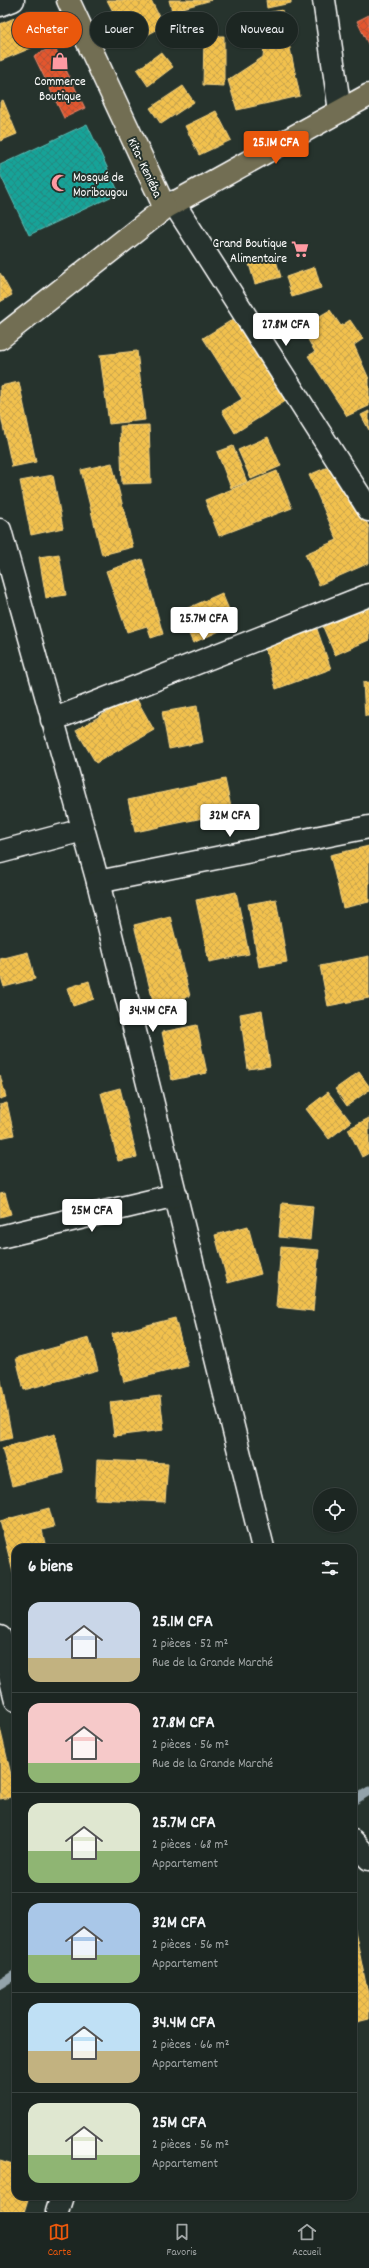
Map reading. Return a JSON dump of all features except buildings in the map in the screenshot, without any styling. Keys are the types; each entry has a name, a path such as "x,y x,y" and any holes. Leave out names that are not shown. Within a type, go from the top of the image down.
{"main road":[{"name":"Kita- Keniéba","path":"0,338 169,205 68,0"},
{"path":"169,205 369,95"}],"street":[{"path":"0,5 13,0"},
{"path":"324,0 340,111"},
{"path":"169,205 369,510"},
{"path":"0,530 98,882 263,1544"},
{"path":"52,720 369,595"},
{"path":"98,882 369,827"},
{"path":"0,852 84,830"},
{"path":"0,1237 176,1195"},
{"path":"0,1637 12,1684"},
{"path":"357,1846 369,1859"},
{"path":"56,2212 60,2200"}],"waterway":[{"path":"357,1798 369,1791"},
{"path":"0,1984 12,1976"}],"place":[{"name":"Commerce Boutique","path":"60,61"},
{"name":"Mosqué de Moribougou","path":"60,183"},
{"name":"Grand Boutique Alimentaire","path":"300,249"}]}
